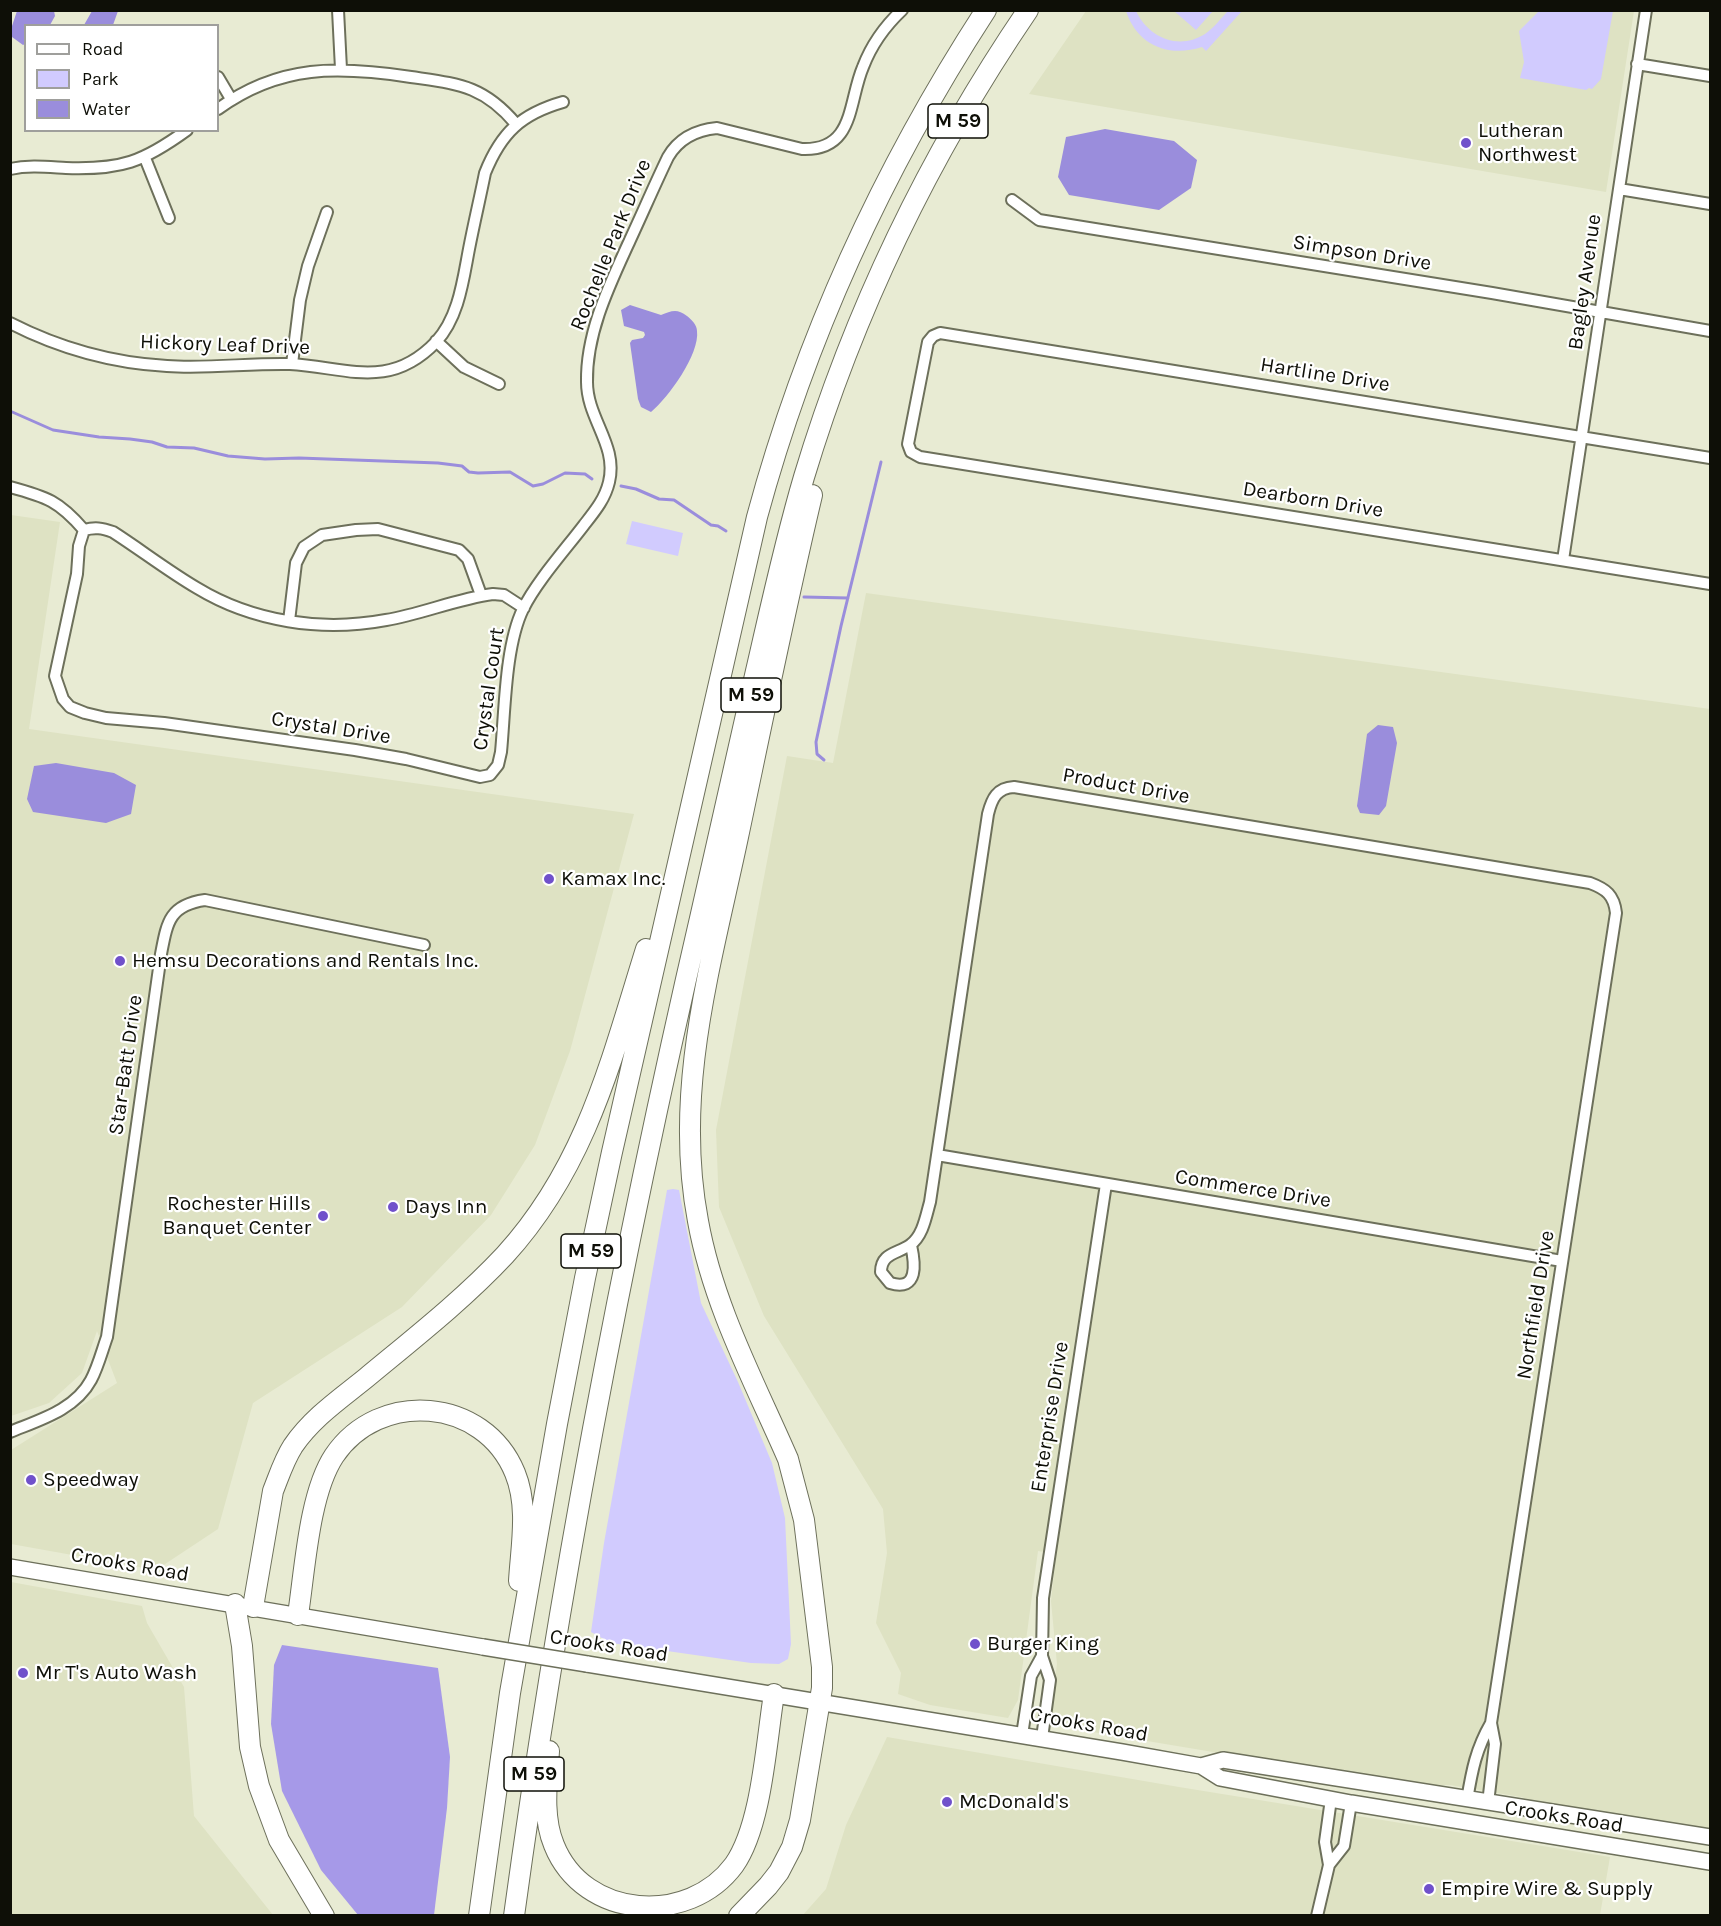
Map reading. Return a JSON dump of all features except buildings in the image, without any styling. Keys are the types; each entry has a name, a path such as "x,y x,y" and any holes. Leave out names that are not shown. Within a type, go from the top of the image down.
{"highway":[{"name":"M 59","path":"479,1916 510,1693 585,1278 757,517 781,434 809,352 856,243 886,180 936,90 986,10"},
{"name":"M 59","path":"514,1916 556,1633 616,1305 676,1023 789,531 811,456 844,361 884,265 923,185 985,76 1028,10"},
{"path":"739,1916 768,1886 792,1847 800,1820 823,1677 800,1501 788,1459 736,1343 708,1264 694,1196 689,1123 694,1053 710,968 796,564 844,361"},
{"path":"324,1916 279,1840 259,1786 250,1747 242,1646 244,1605 273,1491 285,1460 293,1447 322,1414 428,1326 490,1270 535,1218 567,1168 586,1130 604,1084 689,812"},
{"path":"298,1615 318,1495 322,1480 334,1456 362,1428 384,1416 420,1409 454,1415 481,1430 496,1443 515,1473 522,1498 522,1529 510,1693"},
{"path":"556,1633 546,1801 549,1830 557,1853 575,1878 599,1897 622,1907 648,1910 687,1903 709,1891 735,1865 747,1841 755,1813 774,1694"}],"main road":[{"name":"Crooks Road","path":"10,1567 1042,1738 1201,1766 1220,1778 1351,1803 1710,1862"},
{"name":"Crooks Road","path":"1201,1766 1223,1761 1710,1837"},
{"path":"1331,1799 1336,1788 1357,1782"},
{"path":"1462,1822 1482,1816 1488,1803"},
{"path":"1549,1836 1548,1830 1554,1820 1568,1815"}],"street":[{"path":"338,10 341,69"},
{"name":"Rochelle Park Drive","path":"524,608 597,507 606,490 611,466 607,445 588,397 587,373 590,347 598,318 619,265 670,153 675,146 690,135 705,129 717,128 802,149 811,150 828,145 843,132 846,126 856,87 868,56 884,30 902,10"},
{"name":"Bagley Avenue","path":"1563,560 1646,10"},
{"path":"1637,64 1710,76"},
{"path":"219,108 231,99 284,76 308,71 366,70 456,83 475,89 495,102 516,124"},
{"path":"219,79 231,99"},
{"name":"Hickory Leaf Drive","path":"10,323 61,345 111,358 168,366 292,364 349,373 385,371 405,364 436,341 454,313 485,173 492,155 516,124 543,108 563,102"},
{"path":"10,170 22,166 100,168 116,166 145,158 184,132"},
{"path":"145,158 169,218"},
{"path":"1619,189 1710,204"},
{"name":"Simpson Drive","path":"1012,200 1039,220 1492,293 1710,331"},
{"path":"292,364 300,300 327,212"},
{"name":"Hartline Drive","path":"910,452 908,444 928,342 940,333 1710,458"},
{"path":"436,341 464,367 499,384"},
{"name":"Dearborn Drive","path":"910,452 920,457 1710,584"},
{"path":"10,487 58,504 84,530 93,527 113,532 197,588 255,614 307,624 340,626 387,620 481,595 493,594 504,595 524,608"},
{"path":"289,621 296,562 300,552 310,542 330,533 378,529 459,550 468,559 473,569 481,595"},
{"name":"Crystal Drive","path":"84,530 79,546 78,574 55,676 57,687 63,699 70,706 85,714 106,718 164,723 366,752 480,777 490,775"},
{"name":"Crystal Court","path":"490,775 498,765 501,752 513,644 518,621 524,608"},
{"name":"Product Drive","path":"911,1245 924,1226 930,1202 988,814 994,796 1005,788 1014,787 1590,884 1602,887 1610,894"},
{"name":"Northfield Drive","path":"1488,1803 1495,1744 1491,1723 1616,913 1615,903 1610,894"},
{"name":"Star-Batt Drive","path":"10,1432 55,1414 78,1398 90,1382 107,1337 161,954 170,920 178,909 189,902 205,900 424,945"},
{"name":"Commerce Drive","path":"937,1155 1562,1261"},
{"name":"Enterprise Drive","path":"1042,1738 1050,1680 1042,1656 1042,1610 1047,1565 1106,1184"},
{"name":"Enterprise Drive","path":"1022,1735 1031,1676 1042,1656"},
{"name":"Northfield Drive","path":"1467,1800 1474,1758 1491,1723"},
{"path":"1317,1916 1329,1865 1325,1842 1331,1799"},
{"path":"1329,1865 1344,1846 1351,1803"}],"shaded area":[{"name":"Lutheran Northwest","path":"1086,11 1634,11 1606,192 1029,94"},
{"path":"11,515 60,522 29,729 634,814 570,1051 535,1145 491,1215 402,1307 253,1403 218,1529 156,1570 11,1544 11,1450 117,1383 97,1331 82,1373 49,1403 11,1416"},
{"path":"866,593 1710,709 1710,1830 1548,1805 1521,1797 1450,1785 1411,1785 1063,1727 1055,1720 1051,1709 1057,1664 1051,1601 1056,1554 1038,1551 1018,1700 1008,1718 930,1705 898,1694 901,1673 876,1623 887,1553 883,1509 764,1316 719,1207 716,1130 787,756 833,763"},
{"path":"11,1582 142,1606 147,1623 184,1687 194,1816 273,1915 11,1915"},
{"path":"282,1645 438,1668 450,1757 447,1808 434,1915 358,1915 321,1870 282,1791 271,1724 274,1665"},
{"path":"887,1737 1610,1857 1600,1915 802,1916 826,1889 846,1825"}],"green space":[{"path":"1540,10 1613,11 1601,79 1592,89 1586,90 1520,78 1524,62 1519,31"},
{"path":"1126,11 1136,11 1148,28 1165,39 1185,41 1205,34 1228,11 1242,11 1206,51 1202,47 1177,51 1155,46 1146,40 1131,23"},
{"path":"1174,11 1213,11 1196,30"},
{"path":"632,521 683,533 678,556 626,544"},
{"path":"667,1190 679,1190 701,1303 772,1463 785,1518 791,1644 788,1659 779,1664 751,1663 611,1643 591,1632 604,1543"}],"water":[{"path":"92,10 118,11 113,24 85,24"},
{"path":"17,11 54,11 55,16 51,24 24,24 23,45 12,37 12,26"},
{"path":"1105,129 1174,141 1197,160 1191,188 1159,210 1069,195 1058,177 1066,137"},
{"path":"630,305 661,315 671,311 683,313 691,319 697,329 697,341 682,375 666,397 651,412 641,407 638,399 630,343 645,335 644,332 624,326 621,310"},
{"path":"1378,725 1393,727 1397,743 1386,806 1379,815 1360,813 1357,806 1367,734"},
{"path":"56,763 114,773 136,785 131,814 106,823 33,812 27,799 34,766"}],"waterway":[{"path":"10,411 53,430 152,442 167,447 194,448 228,456 438,463 462,466 469,472 510,472 533,486 543,484 565,473 585,474 592,479"},
{"path":"824,760 817,754 816,742 841,626 881,462"},
{"path":"621,486 636,489 659,499 674,500 711,525 726,531"},
{"path":"804,597 848,598"}],"place":[{"name":"Lutheran Northwest","path":"1466,143"},
{"name":"Kamax Inc.","path":"549,879"},
{"name":"Hemsu Decorations and Rentals Inc.","path":"120,961"},
{"name":"Days Inn","path":"393,1207"},
{"name":"Rochester Hills Banquet Center","path":"323,1216"},
{"name":"Speedway","path":"31,1480"},
{"name":"Burger King","path":"975,1644"},
{"name":"Mr T's Auto Wash","path":"23,1673"},
{"name":"McDonald's","path":"947,1802"},
{"name":"Empire Wire & Supply","path":"1429,1889"}]}
